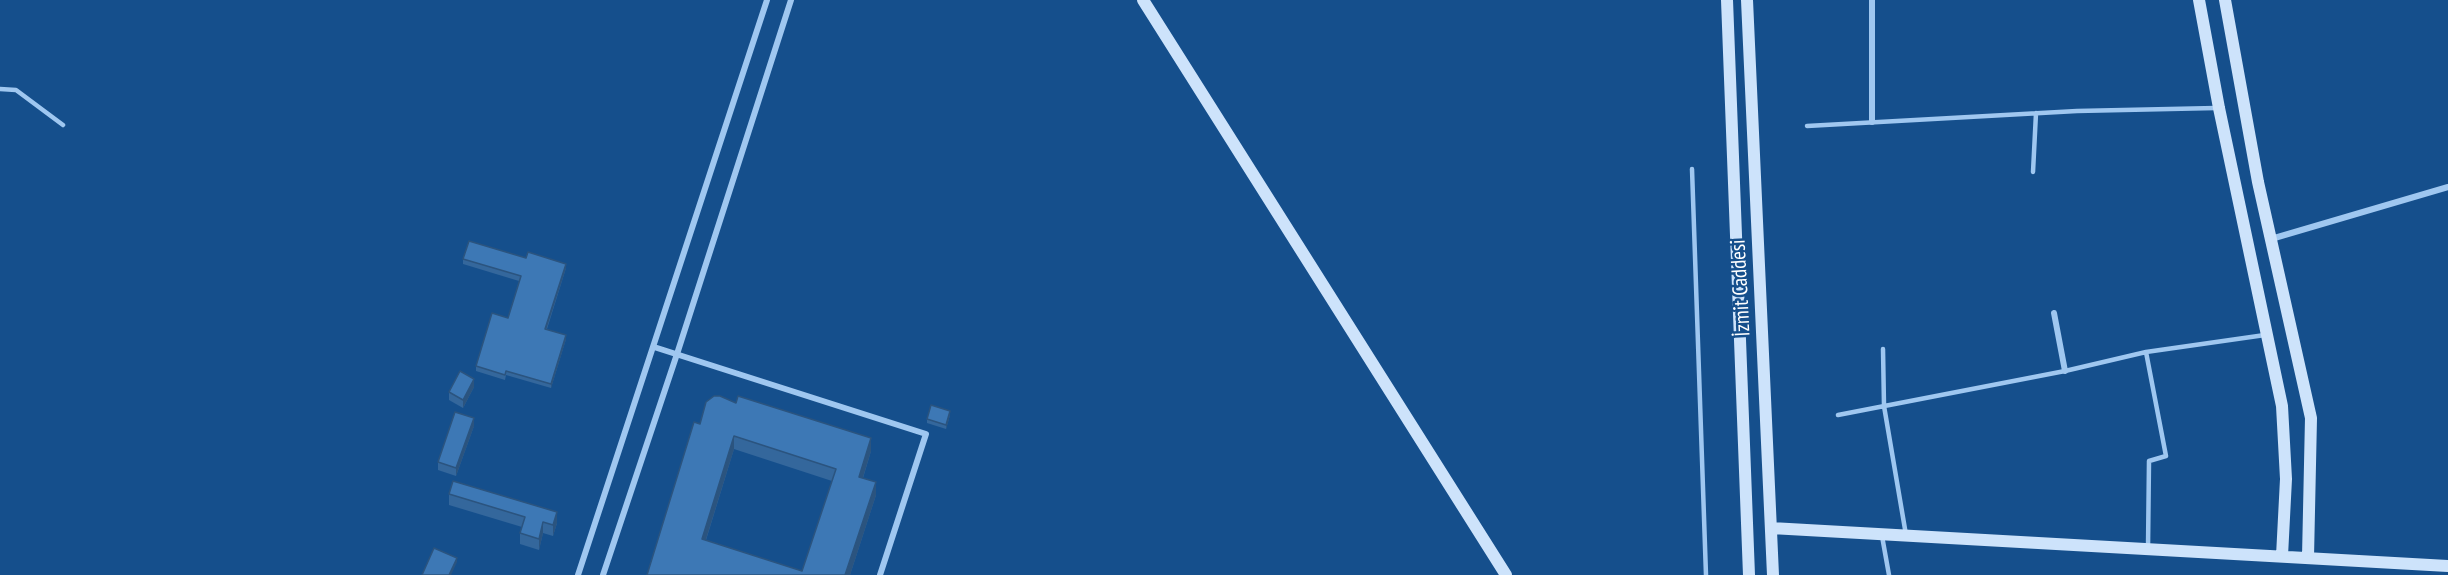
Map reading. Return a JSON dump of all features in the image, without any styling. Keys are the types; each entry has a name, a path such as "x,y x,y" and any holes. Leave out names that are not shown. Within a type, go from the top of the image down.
{"street":[{"path":"578,575 767,0"},
{"path":"603,575 791,0"},
{"path":"1143,0 1506,575"},
{"name":"İzmit Caddesi","path":"1727,0 1749,575"},
{"name":"İzmit Caddesi","path":"1747,0 1773,575"},
{"path":"1872,0 1872,122"},
{"path":"2199,0 2219,108 2268,335 2284,427 2286,479 2282,556"},
{"path":"2225,0 2258,182 2311,418 2308,557"},
{"path":"2271,239 2448,187"},
{"path":"2054,313 2065,371"},
{"path":"654,347 926,434 880,575"},
{"path":"1771,528 2448,566"}],"lane":[{"path":"0,89 16,90 63,124"},
{"path":"1807,126 2036,113 2219,108"},
{"path":"2033,172 2036,113"},
{"path":"1692,169 1706,575"},
{"path":"1838,415 2065,371 2146,352 2268,335"},
{"path":"1883,350 1884,406 1906,535"},
{"path":"2146,352 2166,456 2149,461 2148,548"},
{"path":"1882,533 1889,575"}],"building":[{"path":"469,241 526,258 528,252 566,264 545,329 566,335 551,384 506,371 505,375 476,366 492,313 508,318 521,276 463,259"},
{"path":"460,371 474,379 463,400 449,392"},
{"path":"714,396 720,396 736,403 738,396 871,438 859,477 876,482 845,575 647,575 694,422 700,424 706,402","holes":["734,436 836,469 802,571 702,539"]},
{"path":"931,405 950,411 946,425 927,419"},
{"path":"455,412 474,418 456,468 438,462"},
{"path":"453,481 557,512 553,525 543,522 539,539 520,533 525,517 449,494"},
{"path":"434,548 457,558 449,575 422,575"}]}
